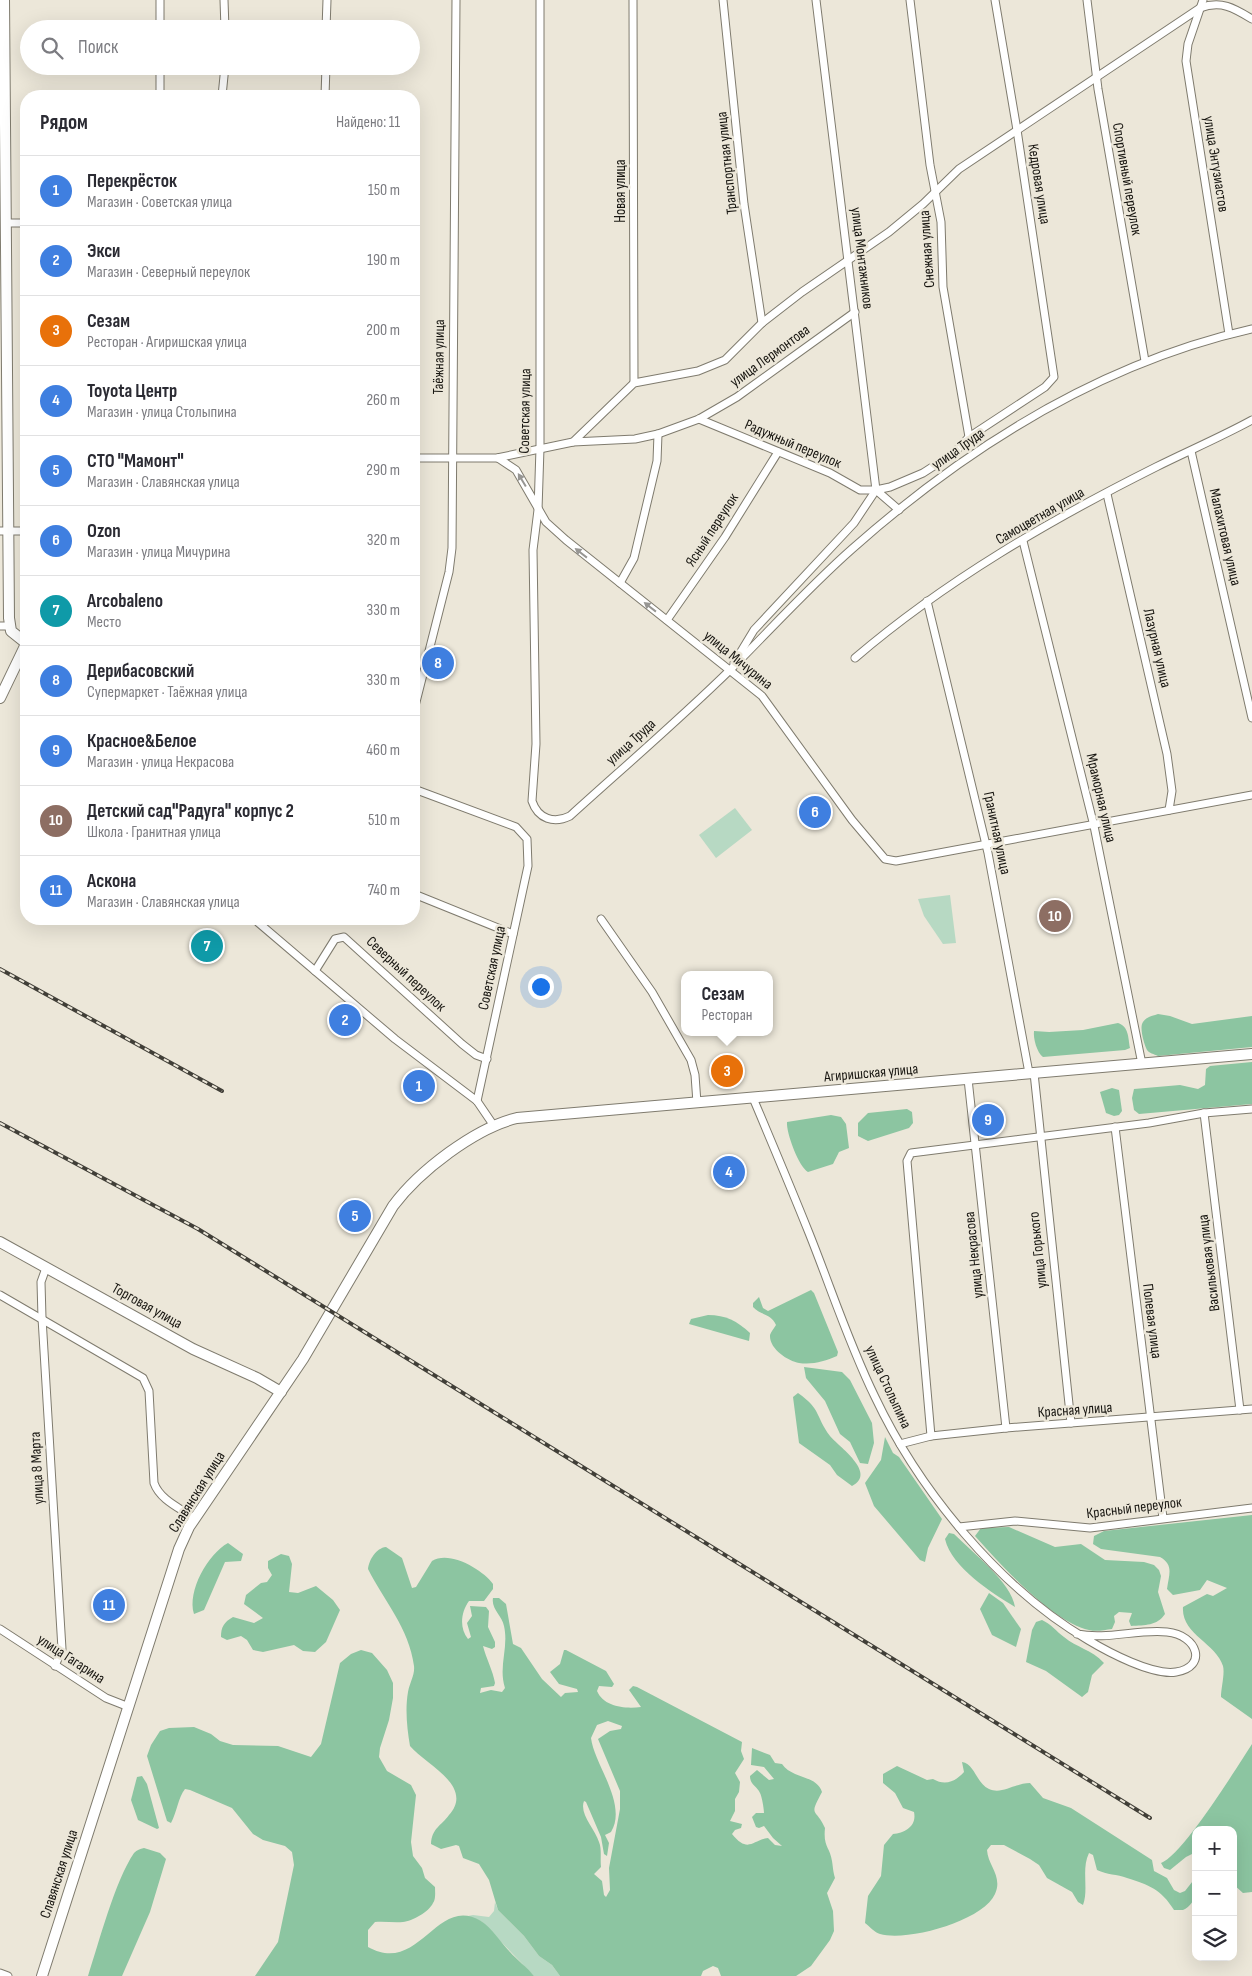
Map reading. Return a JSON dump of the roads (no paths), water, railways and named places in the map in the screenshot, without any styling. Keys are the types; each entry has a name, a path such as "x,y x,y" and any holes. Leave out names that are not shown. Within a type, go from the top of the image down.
{"street":[{"path":"4,0 6,223 3,282 4,531 7,628 18,645 18,660"},
{"path":"160,0 160,20"},
{"path":"224,0 225,20"},
{"path":"326,0 326,20"},
{"name":"Таёжная улица","path":"420,683 449,572 452,548 456,0"},
{"name":"Советская улица","path":"540,0 540,448 538,510 533,550 536,744 532,801 534,808 545,818"},
{"name":"Новая улица","path":"633,0 634,383"},
{"name":"Транспортная улица","path":"722,0 744,204 762,323"},
{"name":"улица Монтажников","path":"816,0 876,490"},
{"name":"Снежная улица","path":"910,0 935,193 941,222 943,287 969,437"},
{"name":"Кедровая улица","path":"995,0 1054,372"},
{"name":"Спортивный переулок","path":"1087,0 1097,77 1145,361"},
{"name":"улица Энтузиастов","path":"1203,0 1188,44 1186,61 1229,334"},
{"path":"573,442 634,383 713,366 734,352 762,323 848,259 889,232 935,193 959,169 1200,8 1218,2 1226,2 1252,19"},
{"path":"160,75 160,90"},
{"path":"223,90 224,75"},
{"path":"326,75 326,90"},
{"path":"6,223 20,223"},
{"name":"улица Лермонтова","path":"420,458 497,458 573,442 620,441 658,434 699,419 737,397 855,312"},
{"name":"улица Труда","path":"545,818 556,820 570,816 729,671 852,550 899,510 958,466 1015,427 1060,401 1145,361 1229,334 1252,329"},
{"name":"улица Труда","path":"729,671 754,630 854,523 876,490 890,487 923,473 954,453 969,437 1052,382 1054,372"},
{"name":"Радужный переулок","path":"699,419 830,473 860,490 876,490"},
{"name":"Самоцветная улица","path":"855,658 927,601 980,566 1107,494 1252,420"},
{"path":"620,583 634,558 657,461 658,434"},
{"name":"Малахитовая улица","path":"1191,451 1252,718"},
{"name":"Ясный переулок","path":"667,620 725,537 778,452"},
{"name":"улица Мичурина","path":"497,458 516,470 546,522 769,703 852,820 881,857 889,860 987,845"},
{"path":"876,490 899,510"},
{"name":"Лазурная улица","path":"1107,494 1167,754 1172,791 1169,810"},
{"path":"4,531 20,531"},
{"name":"Мраморная улица","path":"1023,541 1094,826 1142,1064"},
{"name":"Гранитная улица","path":"927,601 987,845 1031,1073"},
{"path":"7,628 20,639"},
{"path":"0,698 20,656"},
{"name":"Советская улица","path":"420,792 516,827 527,839 528,866 477,1102"},
{"path":"987,845 1252,795"},
{"path":"420,896 513,934"},
{"path":"601,918 649,987 691,1060 695,1075 698,1103"},
{"path":"261,925 394,1039 477,1102 494,1126"},
{"name":"Северный переулок","path":"315,971 335,939 344,937 462,1044 476,1055 487,1060"},
{"name":"Агиришская улица","path":"494,1126 517,1118 1252,1054"},
{"name":"улица Горького","path":"1031,1073 1041,1137 1071,1423"},
{"name":"улица Некрасова","path":"968,1079 1006,1428"},
{"name":"улица Столыпина","path":"754,1098 862,1370 900,1444 932,1493 959,1527 1034,1604 1077,1634 1122,1658 1165,1672 1182,1671 1193,1662 1196,1655 1192,1643 1178,1634 1169,1632 1097,1637 1077,1634"},
{"path":"976,1145 1204,1113 1252,1109"},
{"name":"Васильковая улица","path":"1204,1113 1240,1410"},
{"name":"Славянская улица","path":"42,1976 179,1549 194,1518 317,1337 402,1194 430,1166 494,1126"},
{"name":"Полевая улица","path":"1115,1127 1163,1518"},
{"name":"улица Столыпина","path":"931,1436 907,1161 914,1151 976,1145"},
{"name":"Торговая улица","path":"0,1242 193,1349 257,1378 281,1392"},
{"name":"улица 8 Марта","path":"46,1268 41,1282 42,1318 62,1649 55,1666"},
{"path":"0,1294 143,1378 149,1391 149,1427 156,1490 194,1518"},
{"name":"Красная улица","path":"900,1444 931,1436 1006,1428 1252,1409"},
{"name":"Красный переулок","path":"959,1527 1015,1521 1090,1528 1252,1508"},
{"name":"улица Гагарина","path":"0,1628 106,1698 129,1707"},
{"path":"0,1973 8,1976"}],"railway":[{"path":"0,969 222,1091"},
{"path":"0,1123 198,1229 1150,1818"}],"place":[{"name":"Дерибасовский","path":"438,663"},
{"name":"Ozon","path":"815,812"},
{"name":"Детский сад\"Радуга\" корпус 2","path":"1055,916"},
{"name":"Arcobaleno","path":"207,946"},
{"name":"Экси","path":"345,1020"},
{"name":"Сезам","path":"727,1071"},
{"name":"Перекрёсток","path":"419,1086"},
{"name":"Красное&Белое","path":"988,1120"},
{"name":"Toyota Центр","path":"729,1172"},
{"name":"СТО \"Мамонт\"","path":"355,1216"},
{"name":"Аскона","path":"109,1605"}]}
